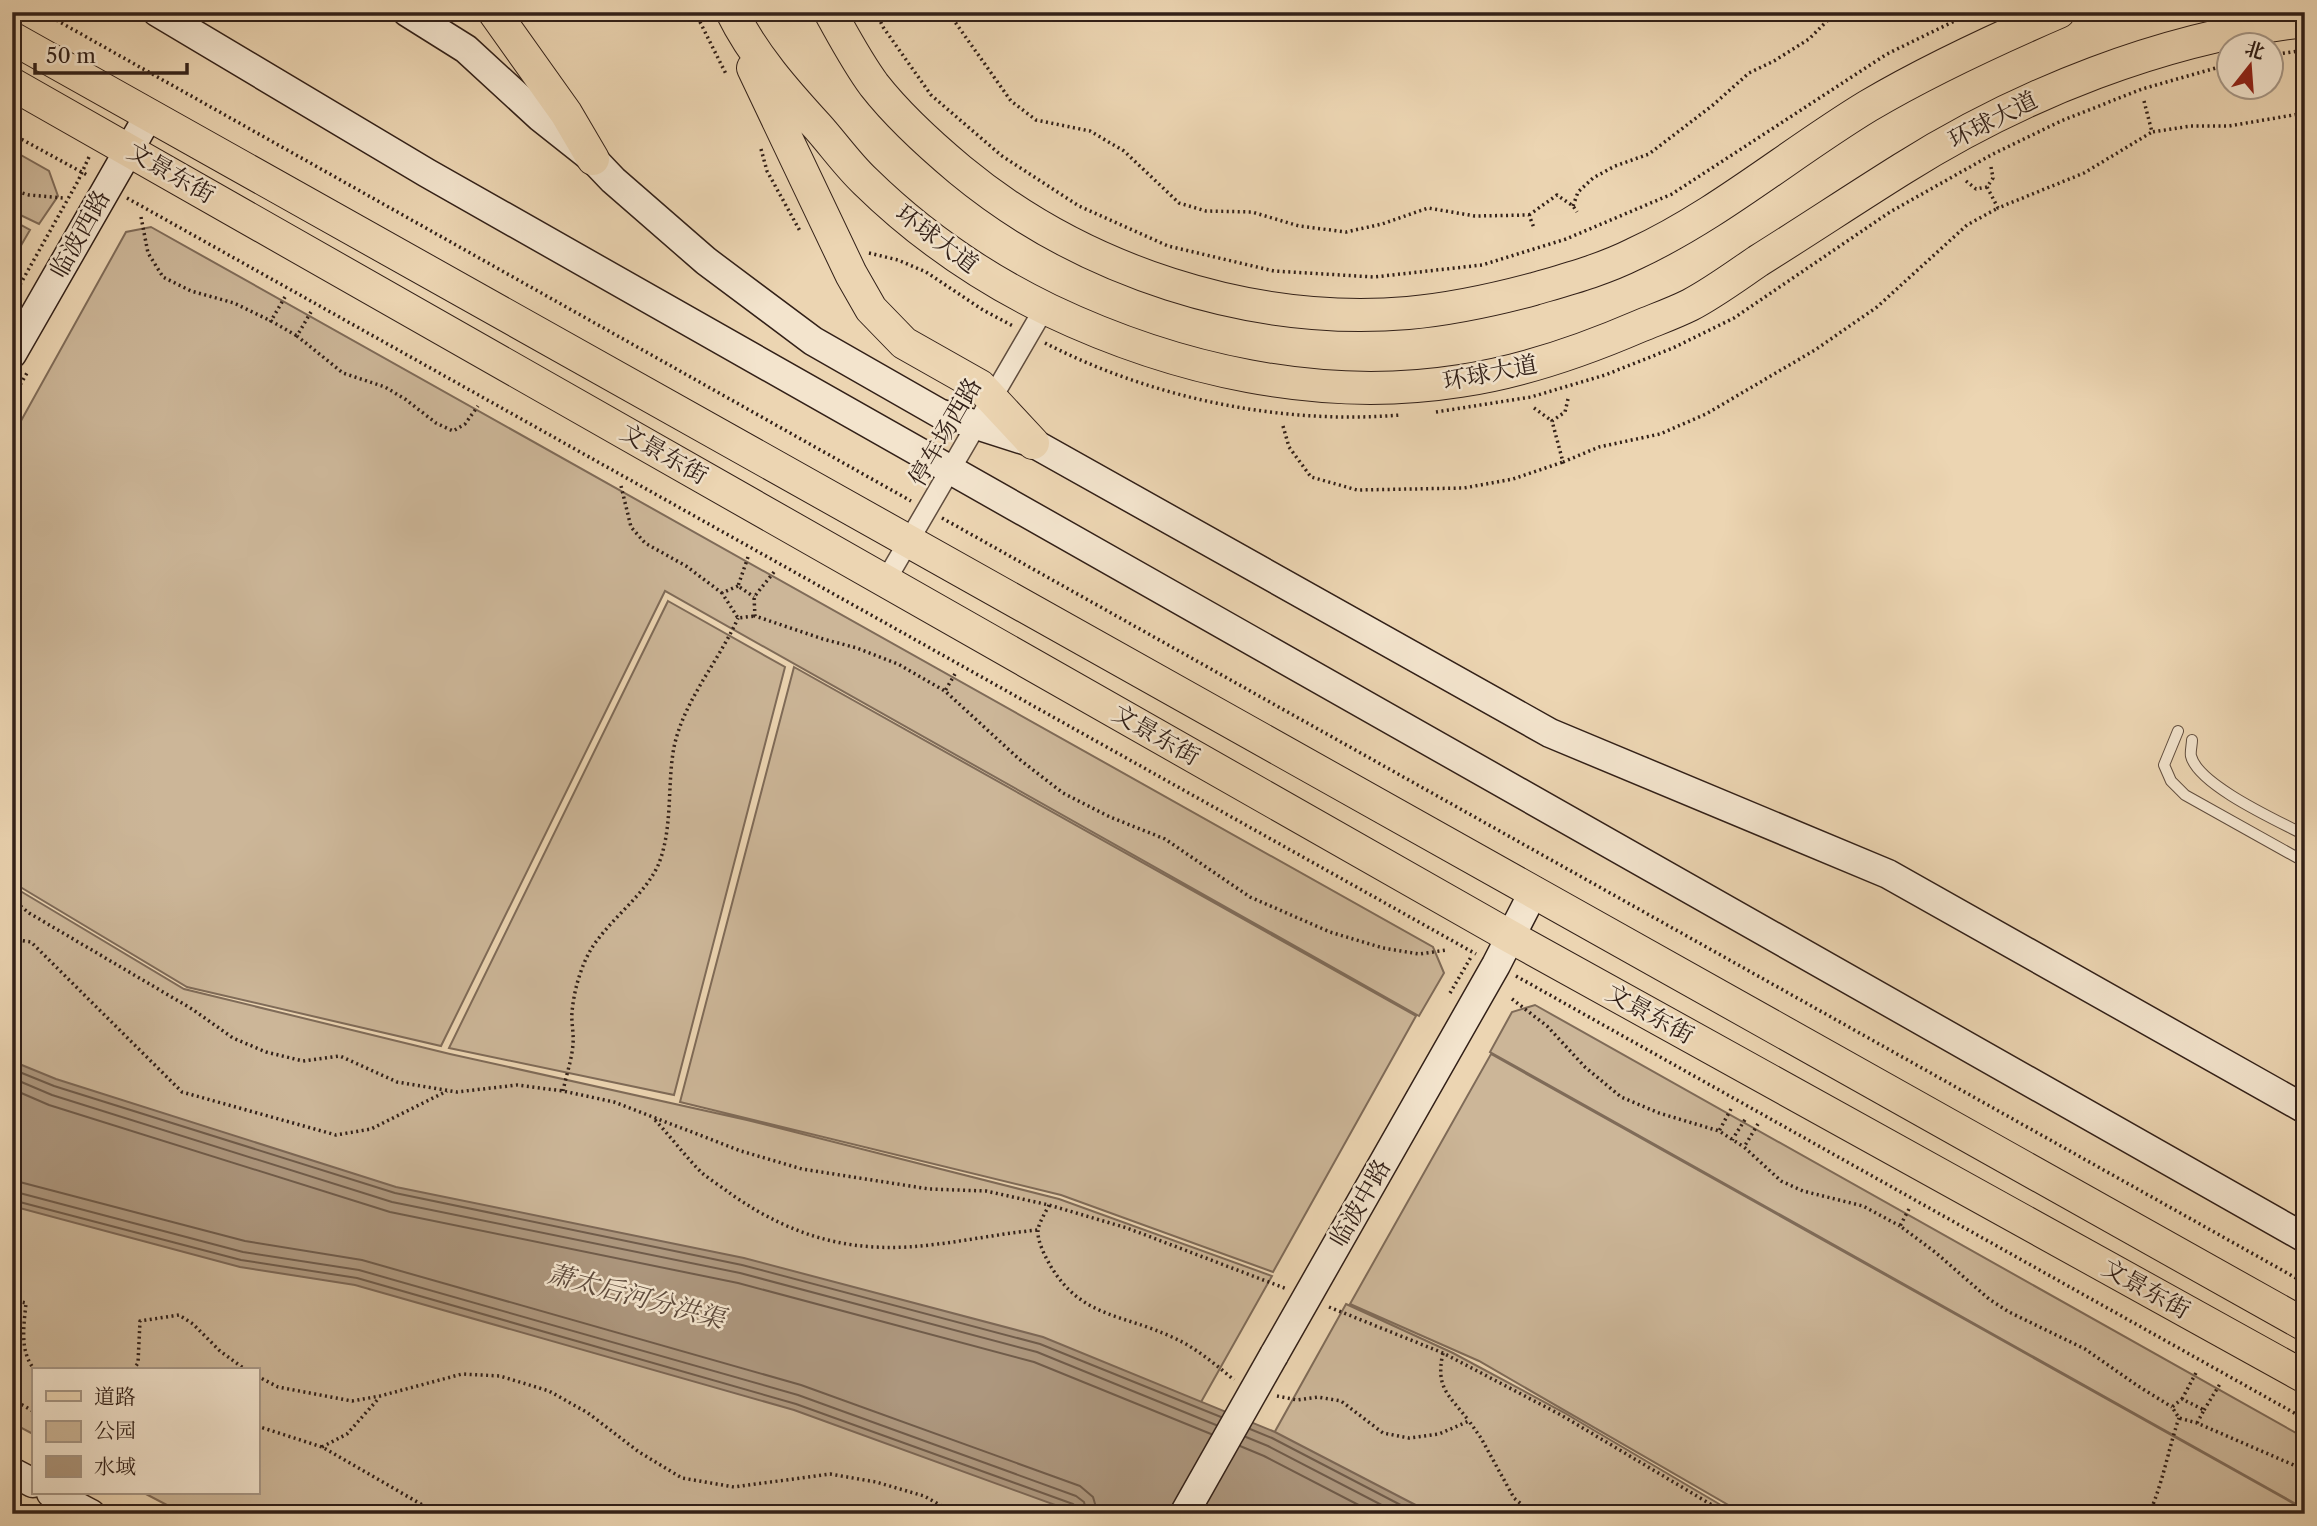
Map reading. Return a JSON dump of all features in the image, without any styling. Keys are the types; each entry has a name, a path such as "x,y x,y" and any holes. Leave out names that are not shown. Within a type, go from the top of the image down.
{"main road":[{"path":"495,12 566,113 593,159"},
{"path":"830,12 873,84 902,118 970,178 1004,204 1042,227 1119,265 1199,292 1282,310 1367,315 1419,312 1493,300 1588,274 1634,255 1684,229 1867,107 1969,52 2059,12"},
{"path":"734,16 754,73 838,246 872,309 904,343 980,386 984,412 1033,443"},
{"name":"环球大道","path":"734,16 762,62 862,178 901,214 981,273 1114,339 1158,355 1259,379 1352,387 1457,382 1506,373 1601,343 1691,304 1918,160 1996,116 2043,94 2189,44 2305,21"},
{"name":"文景东街","path":"12,38 2305,1325"},
{"name":"文景东街","path":"12,84 129,148 1511,937 2305,1377"}],"street":[{"path":"157,12 233,60 427,173 2305,1238"},
{"path":"407,12 466,49 706,261 813,341 939,413 984,412"},
{"name":"临波西路","path":"12,355 149,115"},
{"name":"停车场西路","path":"886,580 1045,307"},
{"path":"1033,443 1550,733 1888,874 2305,1109"},
{"name":"临波中路","path":"1184,1514 1496,965 1534,891"},
{"path":"12,1472 32,1482"},
{"path":"53,1494 90,1514"}],"lane":[{"path":"2178,732 2164,765 2171,781 2185,795 2305,862"},
{"path":"2192,740 2191,755 2200,772 2213,784 2305,835"}],"path":[{"path":"42,12 2305,1283"},
{"path":"695,12 732,84"},
{"path":"876,12 883,27 931,95 1002,156 1079,206 1168,246 1275,271 1374,277 1482,265 1566,239 1672,194 1887,54 1973,12"},
{"path":"943,12 955,22 1011,101 1036,120 1090,131 1124,151 1179,203 1206,211 1252,212 1299,226 1346,232 1382,224 1428,208 1475,216 1529,215 1557,195 1577,212"},
{"path":"1573,206 1577,191 1593,178 1649,153 1713,105 1749,73 1809,39 1836,12"},
{"path":"2286,53 2305,50"},
{"path":"1436,412 1531,397 1605,375 1673,348 1734,318 1890,212 1993,153 2061,121 2142,89 2216,68"},
{"path":"2144,101 2152,132"},
{"path":"1283,426 1289,447 1311,477 1357,490 1464,488 1513,479 1599,447 1660,434 1706,414 1815,350 1877,307 1966,225 1998,208 2084,173 2152,132 2190,126 2229,126 2305,113"},
{"name":"临波西路","path":"12,299 100,132"},
{"path":"12,134 2305,1419"},
{"path":"760,145 768,171 801,234"},
{"path":"1966,181 1976,189 1987,187 1993,178 1991,167"},
{"path":"1987,187 1998,208"},
{"path":"12,190 29,195 63,198"},
{"path":"1529,215 1534,228"},
{"path":"141,217 148,253 163,277 191,291 234,303 271,321 297,336 344,373 385,387 436,423 453,431 465,424 478,406"},
{"path":"838,246 898,260 926,272 983,310 1028,334 1067,354 1131,379 1210,402 1286,413 1373,417 1411,414"},
{"path":"271,321 285,298"},
{"path":"297,336 311,312"},
{"path":"1552,421 1564,412 1568,399"},
{"path":"1534,408 1552,421 1563,462"},
{"path":"621,486 631,527 645,543 687,566 722,593 738,618"},
{"path":"722,593 738,586 748,557"},
{"path":"755,616 754,597 774,572"},
{"path":"738,586 754,597"},
{"path":"738,618 755,616 898,664 945,691 1019,759 1063,793 1110,817 1165,839 1250,897 1330,932 1383,948 1419,954 1447,950"},
{"path":"563,1091 573,1045 572,1012 580,972 590,951 609,924 647,883 659,863 665,837 674,746 696,693 727,642 738,618"},
{"path":"945,691 955,674"},
{"path":"12,899 30,913 192,1009 233,1038 266,1052 303,1061 340,1056 397,1082 457,1092 517,1085 563,1091 614,1102 741,1151 802,1169 929,1189 986,1191 1049,1205 1127,1228 1443,1353 1561,1415 1724,1513"},
{"path":"12,939 31,942 183,1092 336,1135 371,1129 448,1090"},
{"path":"1512,999 1547,1026 1585,1068 1621,1097 1659,1113 1719,1132 1744,1147 1781,1181 1802,1191 1863,1206 1900,1226 1989,1299 2009,1312 2085,1349 2172,1407 2179,1418 2197,1423 2305,1470"},
{"path":"1719,1132 1731,1109"},
{"path":"654,1118 702,1173 756,1211 797,1231 850,1246 896,1247 1038,1230"},
{"path":"1732,1140 1746,1118"},
{"path":"1744,1147 1758,1124"},
{"path":"1900,1226 1909,1209"},
{"path":"12,1300 26,1303 26,1355 34,1368"},
{"path":"134,1368 138,1363 140,1321 179,1315 193,1324 220,1352 243,1368"},
{"path":"1443,1353 1438,1373 1442,1385 1469,1422"},
{"path":"2172,1407 2182,1399 2197,1371"},
{"path":"259,1377 278,1387 352,1401 462,1374 500,1376 549,1391 588,1413 639,1452 682,1478 734,1487 830,1474 876,1482 923,1496 956,1514"},
{"path":"2197,1423 2220,1384"},
{"path":"322,1447 347,1434 380,1396"},
{"path":"12,1399 32,1410"},
{"path":"2182,1399 2204,1410"},
{"path":"2149,1514 2179,1418"},
{"path":"259,1427 322,1447 438,1514"}],"green space":[{"path":"12,150 49,171 58,196 39,224 12,211"},
{"path":"12,220 30,230 12,261"},
{"path":"151,227 1433,947 1444,973 1419,1016 665,591 441,1046 187,987 12,882 12,437 126,232"},
{"path":"668,601 785,667 674,1095 449,1048"},
{"path":"794,667 1416,1016 1273,1272 1061,1195 680,1102"},
{"path":"12,886 184,989 450,1054 747,1120 1059,1199 1272,1276 1138,1514 184,1514 146,1494 259,1494 259,1368 32,1368 32,1433 12,1423"},
{"path":"1535,1005 2305,1438 2305,1509 1490,1052 1512,1012"},
{"path":"1491,1054 2305,1510 2305,1514 1744,1514 1479,1361 1350,1304"},
{"path":"1346,1304 1453,1353 1563,1412 1736,1514 1229,1514"}],"water":[{"name":"萧太后河分洪渠","path":"12,1061 56,1079 396,1187 744,1258 1043,1337 1275,1432 1433,1514 1080,1514 794,1410 355,1285 240,1267 12,1206"}]}
